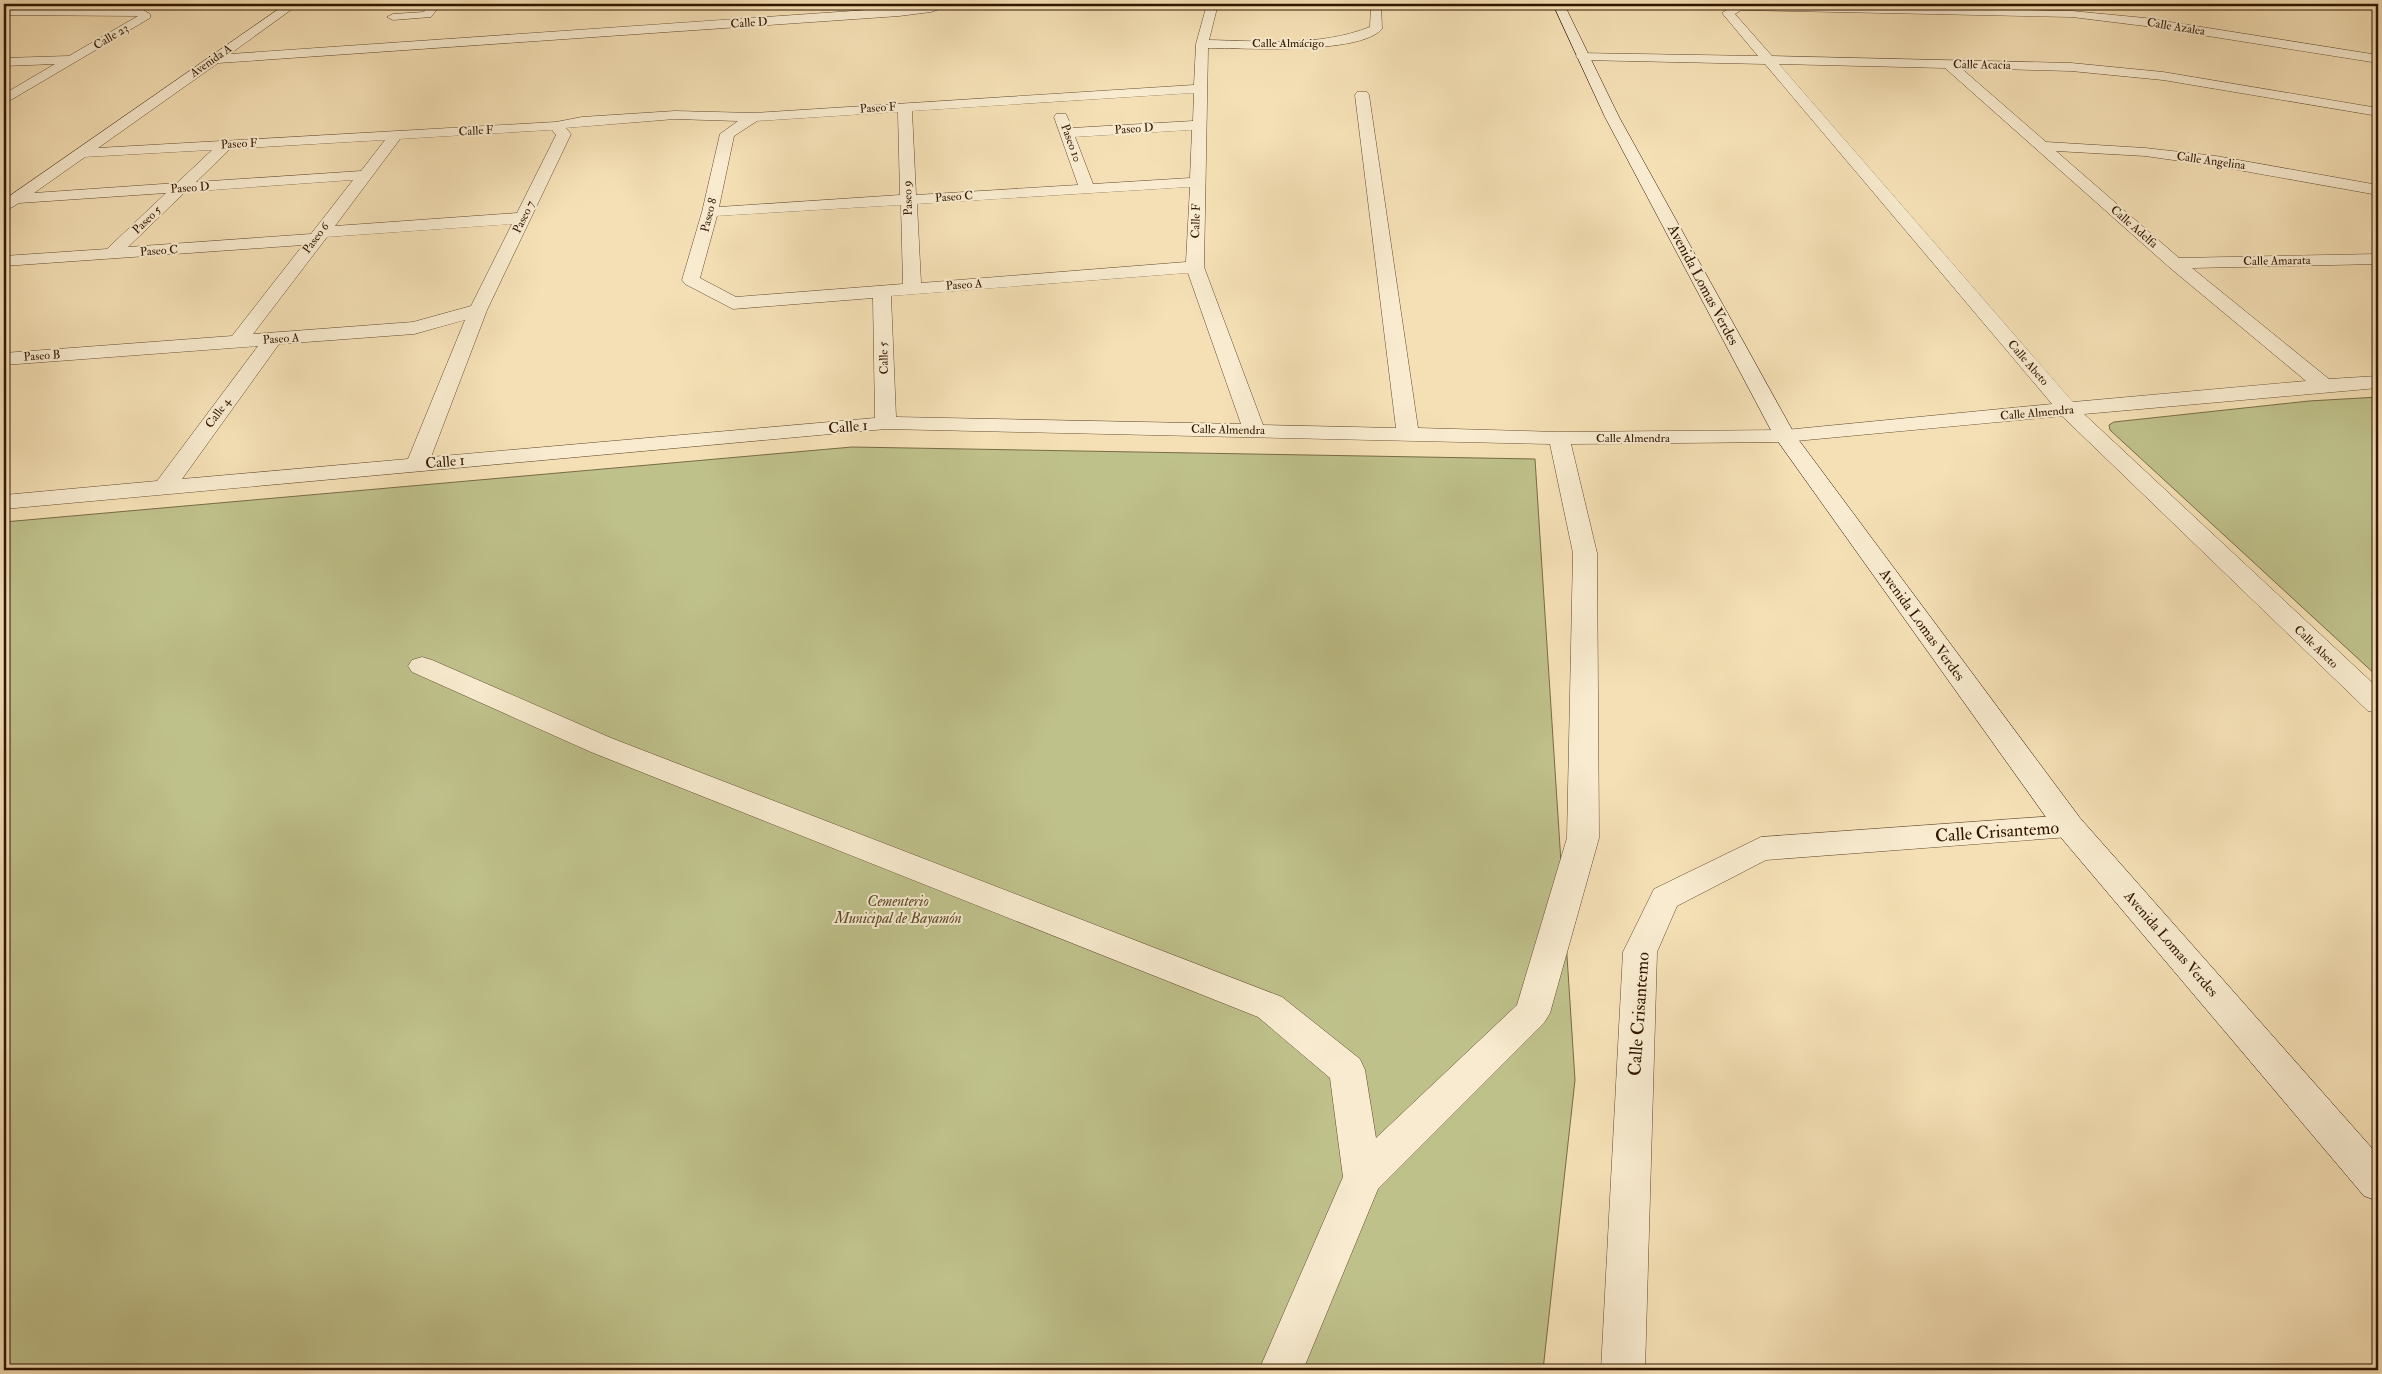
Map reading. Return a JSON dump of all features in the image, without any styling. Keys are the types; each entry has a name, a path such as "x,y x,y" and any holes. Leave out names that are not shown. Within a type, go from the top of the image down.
{"street":[{"name":"Avenida A","path":"82,153 293,4"},
{"path":"393,17 427,15 436,4"},
{"name":"Calle D","path":"214,59 899,13 932,9 948,4"},
{"name":"Calle F","path":"1212,4 1202,44 1201,125 1195,267 1254,430"},
{"name":"Calle Almácigo","path":"1202,44 1328,44 1359,38 1376,29 1376,4"},
{"name":"Avenida Lomas Verdes","path":"1558,4 1612,117 1785,436 2069,826 2378,1182"},
{"name":"Calle Azalea","path":"1767,60 1728,13 1739,7 2072,14 2145,22 2378,59"},
{"name":"Calle 23","path":"4,12 140,11 146,16 4,100"},
{"name":"Calle Acacia","path":"1582,56 2071,67 2163,76 2378,112"},
{"path":"4,62 71,60"},
{"name":"Calle Abeto","path":"1767,60 2068,410 2378,704"},
{"name":"Calle Adelfa","path":"1948,64 2175,263 2324,385"},
{"name":"Paseo F","path":"556,126 582,120 675,115 754,117 1202,88"},
{"path":"1362,95 1408,434"},
{"name":"Paseo 10","path":"1054,98 1087,189"},
{"name":"Paseo 9","path":"905,106 912,289"},
{"name":"Paseo 8","path":"733,303 692,280 710,212 727,134 754,117"},
{"name":"Paseo D","path":"1067,133 1201,125"},
{"name":"Calle F","path":"396,135 556,126"},
{"name":"Paseo 7","path":"417,465 478,310 564,134 556,126"},
{"name":"Paseo F","path":"82,153 396,135"},
{"name":"Paseo 6","path":"237,342 396,135"},
{"name":"Paseo 5","path":"111,254 226,145"},
{"name":"Calle Angelina","path":"2041,146 2145,152 2216,160 2378,190"},
{"path":"9,203 82,153"},
{"name":"Paseo D","path":"9,203 179,188 365,175"},
{"name":"Paseo C","path":"710,212 1198,182"},
{"name":"Paseo C","path":"4,261 111,254 523,218"},
{"name":"Calle Amarata","path":"2175,263 2378,259"},
{"name":"Paseo A","path":"733,303 1195,267"},
{"name":"Calle 5","path":"882,292 886,423"},
{"name":"Paseo A","path":"81,354 414,328 478,310"},
{"name":"Calle 4","path":"164,488 273,339"},
{"name":"Paseo B","path":"4,359 81,354"},
{"name":"Calle Almendra","path":"886,423 1559,438 1785,436 2324,385 2378,382"},
{"name":"Calle 1","path":"4,502 886,423"},
{"path":"1281,1370 1363,1176 1532,1013 1583,838 1585,553 1559,438"},
{"path":"422,666 601,745 1270,1007 1347,1070 1363,1176"},
{"name":"Calle Crisantemo","path":"1623,1370 1640,952 1665,898 1761,849 2069,826"}],"green space":[{"path":"2378,397 2378,677 2110,430 2109,425 2114,422 2309,401"},
{"name":"Cementerio Municipal de Bayamón","path":"852,447 1535,459 1575,1080 1543,1370 4,1370 4,522"}]}
